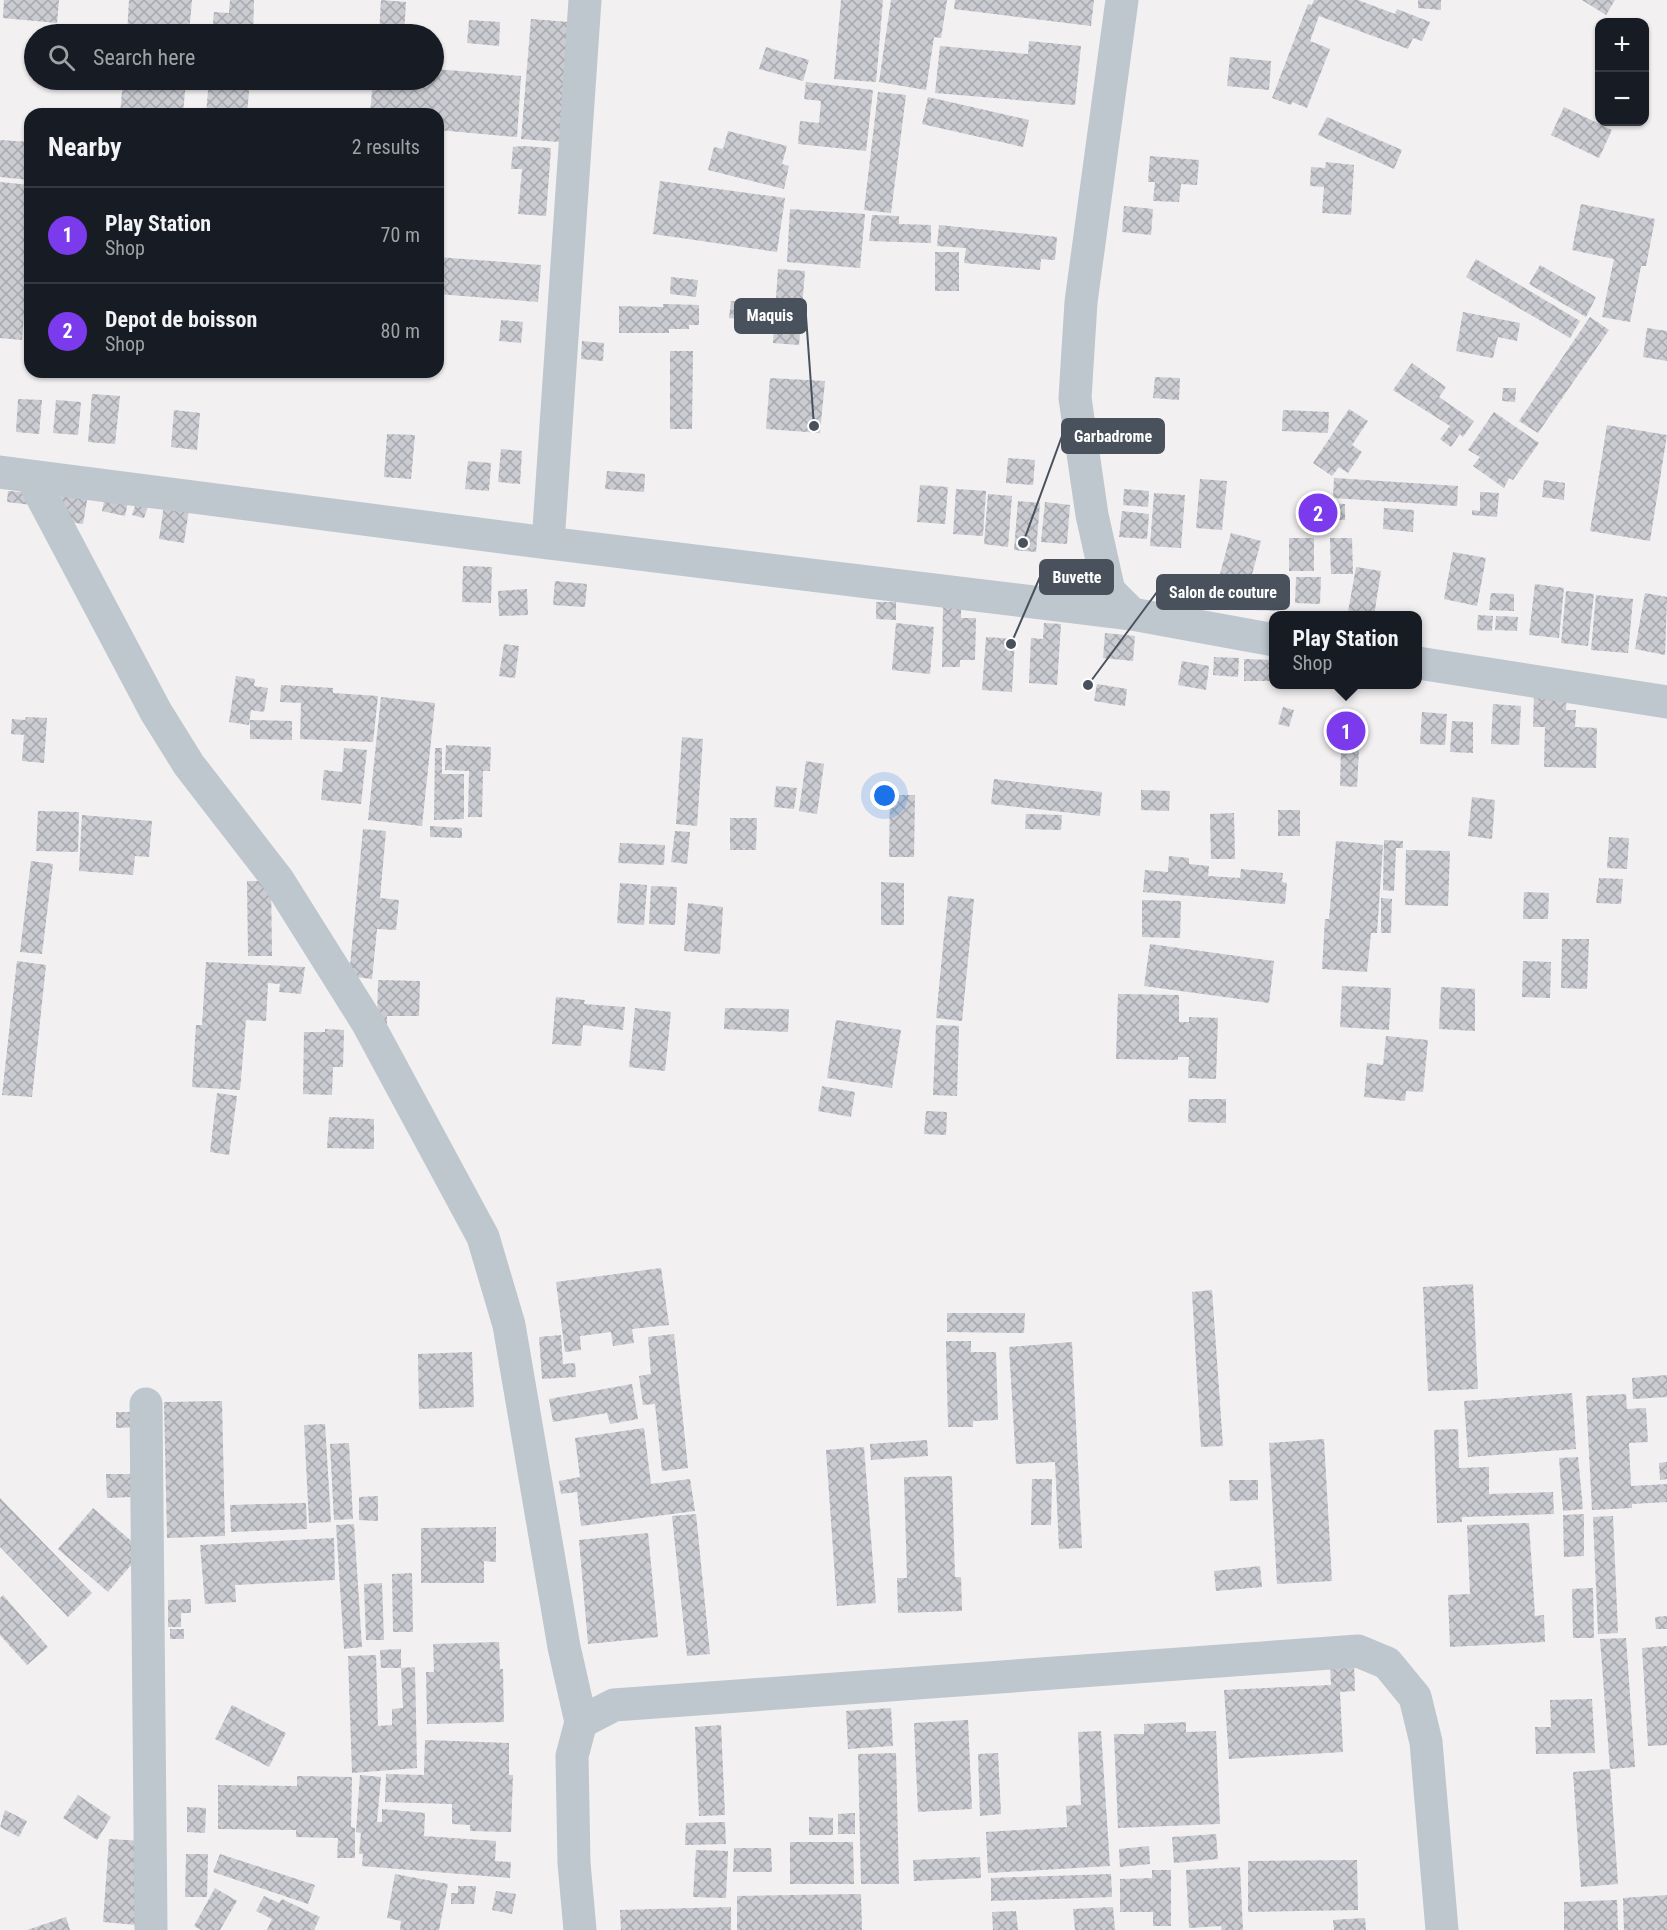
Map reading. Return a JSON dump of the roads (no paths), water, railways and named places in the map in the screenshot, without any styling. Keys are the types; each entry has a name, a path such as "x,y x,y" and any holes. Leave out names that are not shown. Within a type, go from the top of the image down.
{"street":[{"path":"548,543 585,0"},
{"path":"1122,0 1081,302 1075,398 1092,515 1109,591 1132,614"},
{"path":"16,474 548,543 1132,614 1269,639"},
{"path":"16,474 189,765 278,880 367,1022 483,1237 509,1324 564,1647 581,1722 572,1756 574,1863 580,1930"},
{"path":"1422,664 1667,702"},
{"path":"146,1404 151,1930"},
{"path":"581,1722 614,1705 1358,1651 1386,1663 1415,1697 1426,1742 1442,1930"}],"place":[{"name":"Maquis","path":"814,426"},
{"name":"Depot de boisson","path":"1318,513"},
{"name":"Garbadrome","path":"1023,543"},
{"name":"Buvette","path":"1011,644"},
{"name":"Salon de couture","path":"1088,685"},
{"name":"Play Station","path":"1346,731"}]}
